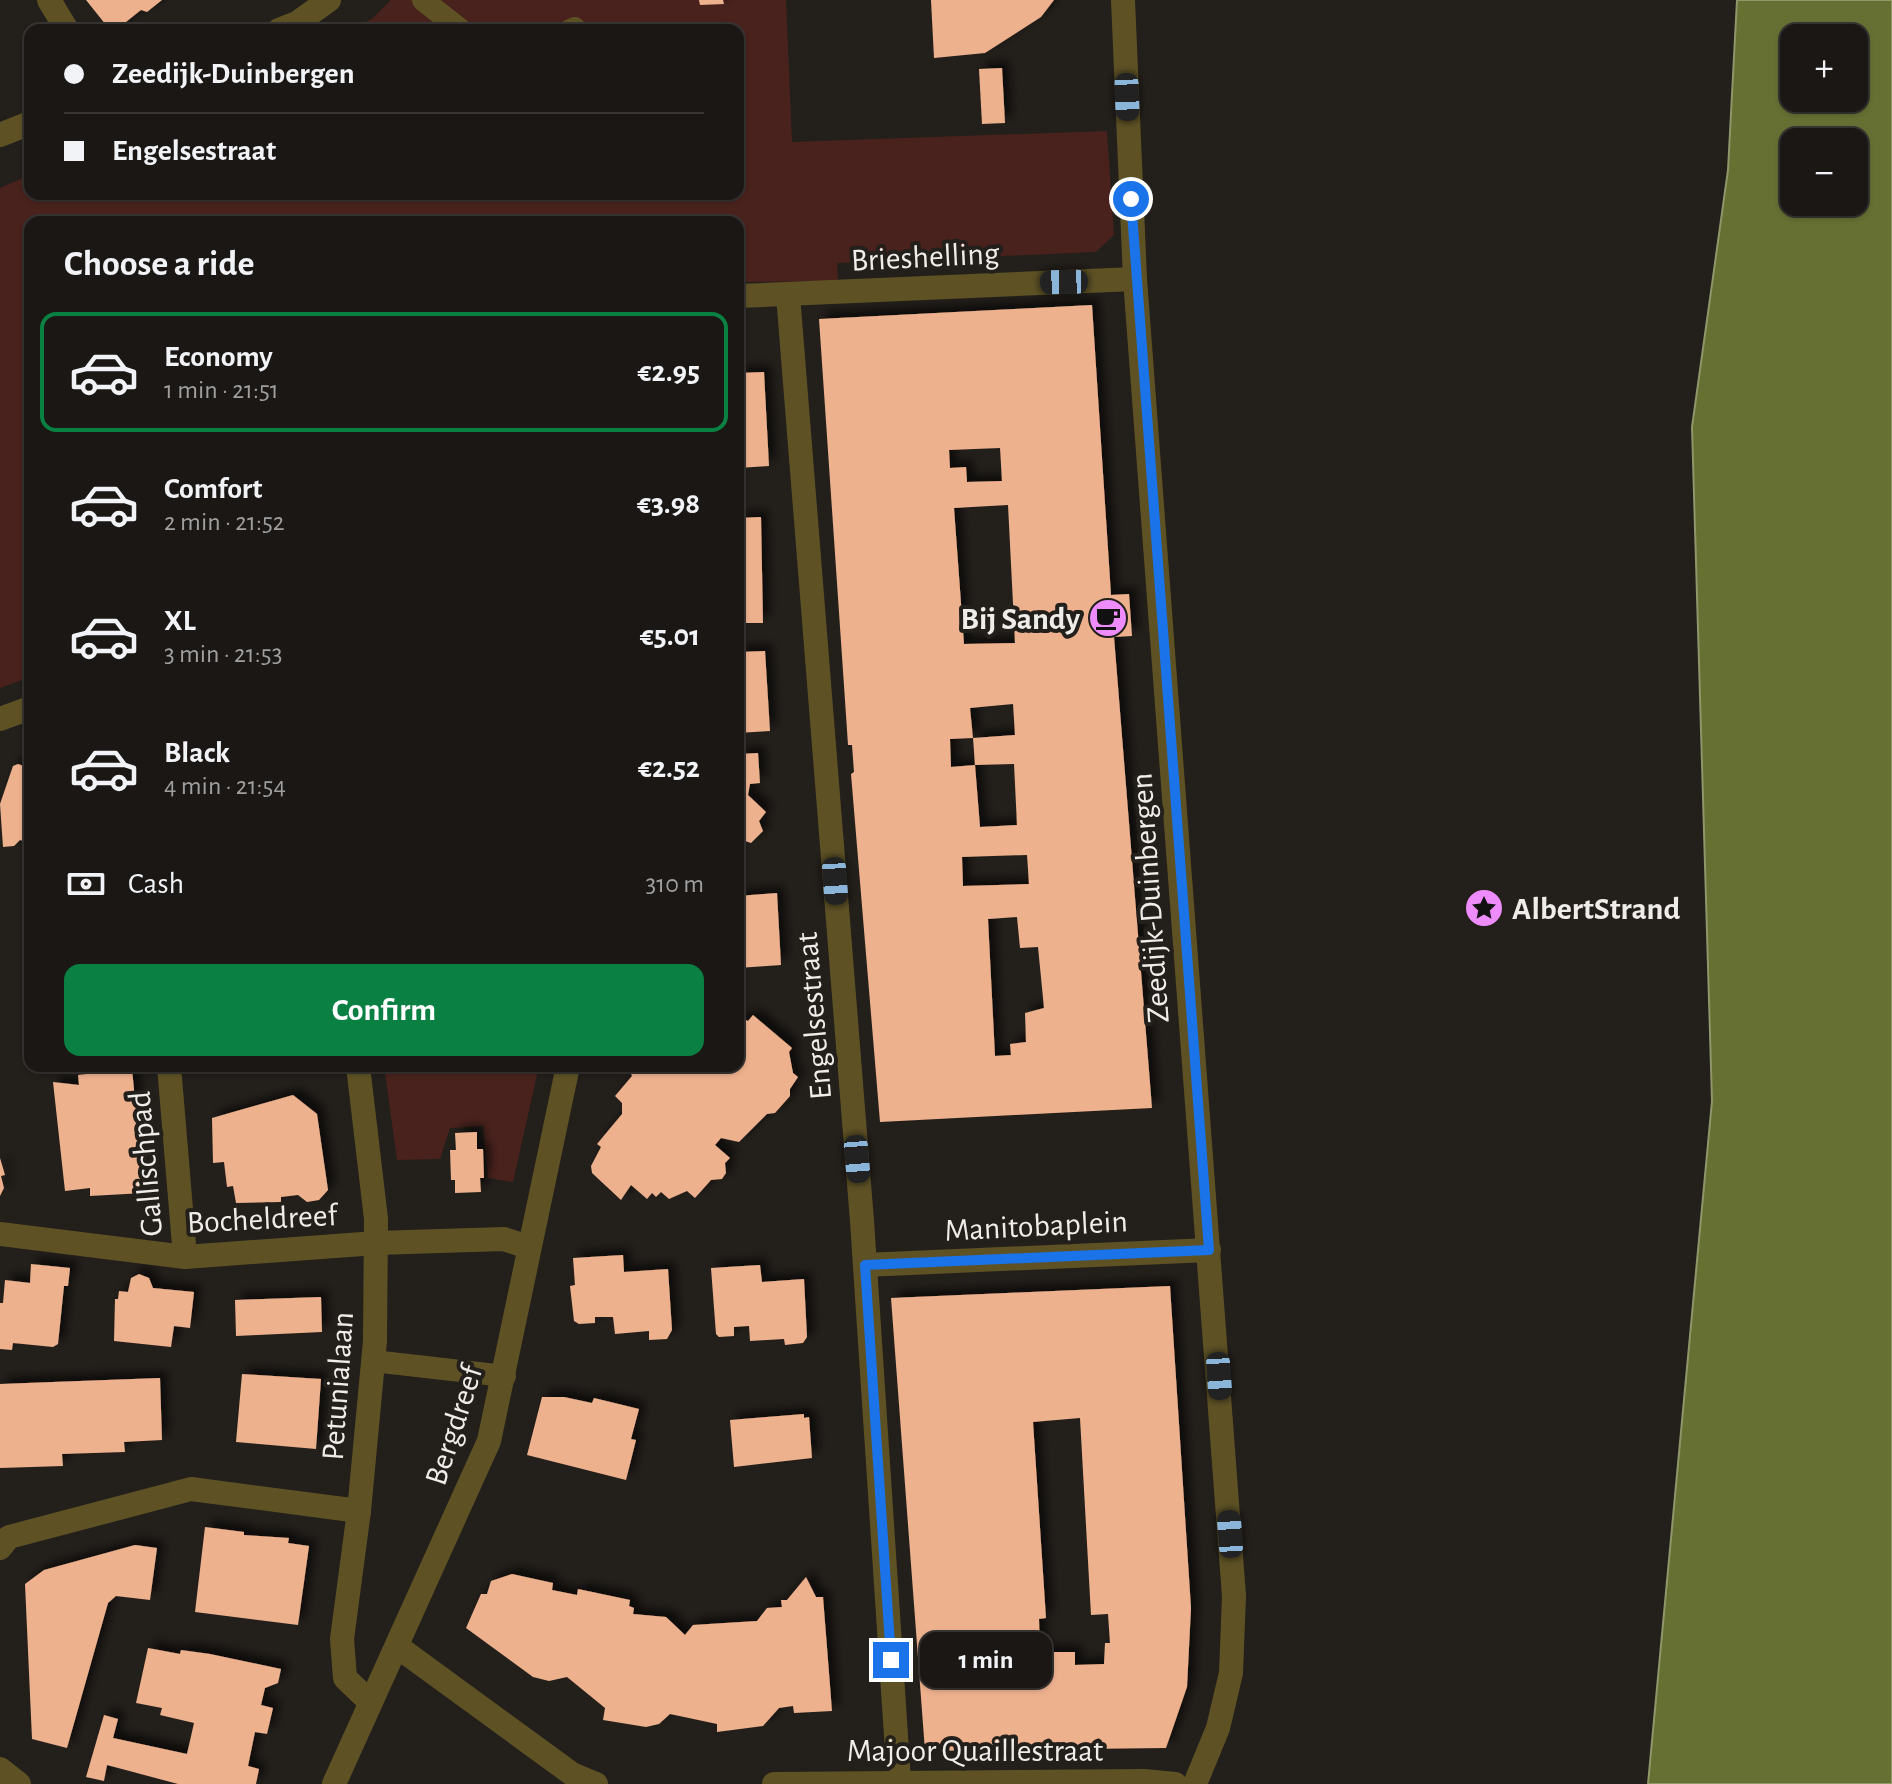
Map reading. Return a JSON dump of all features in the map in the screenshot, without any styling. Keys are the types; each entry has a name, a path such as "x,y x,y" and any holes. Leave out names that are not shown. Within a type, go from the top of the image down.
{"street":[{"path":"49,0 63,24"},
{"path":"294,24 329,0"},
{"name":"Zeedijk-Duinbergen","path":"1123,0 1135,279 1234,1596 1231,1673 1218,1728 1195,1784"},
{"path":"0,135 24,125"},
{"name":"Brieshelling","path":"777,295 1135,279"},
{"path":"744,296 777,295"},
{"name":"Engelsestraat","path":"777,295 865,1265 899,1781"},
{"path":"0,719 24,710"},
{"name":"Gallischpad","path":"170,1072 185,1257"},
{"name":"Petunialaan","path":"359,1072 376,1243 373,1361 359,1511 342,1639 345,1678 369,1701"},
{"name":"Bergdreef","path":"334,1784 489,1441 567,1072"},
{"name":"Bocheldreef","path":"0,1234 185,1257 376,1243 504,1239 528,1247"},
{"name":"Manitobaplein","path":"865,1265 1209,1250"},
{"path":"0,1548 9,1537 191,1489 359,1511"},
{"path":"398,1647 572,1774 596,1784"},
{"path":"0,1769 19,1784"},
{"name":"Majoor Quaillestraat","path":"774,1784 1144,1781 1175,1784"}],"lane":[{"path":"423,0 453,24"},
{"path":"373,1361 505,1376"}],"shaded area":[{"path":"391,0 786,0 792,142 1107,131 1114,235 1096,252 837,263 838,281 744,282 744,216 24,216 24,679 0,688 0,188 24,178 24,200 744,200 744,24 362,24"},
{"path":"1737,0 1892,0 1892,1784 1648,1784 1712,1101 1692,427 1728,170"},
{"path":"385,1072 538,1072 513,1182 488,1178 483,1126 450,1128 440,1159 397,1160"}],"building":[{"path":"86,0 162,0 147,12 141,10 124,24 105,24"},
{"path":"699,0 723,0 724,4 700,5"},
{"path":"931,0 1054,0 1041,17 985,53 934,58"},
{"path":"1002,68 1005,123 982,124 979,69"},
{"path":"1092,305 1111,595 1129,594 1132,636 1114,637 1152,1108 880,1122 851,774 854,772 852,745 848,745 819,319","holes":["1000,448 1002,481 967,482 966,467 950,468 949,450","1008,505 1015,643 964,644 954,508","1013,704 1015,735 973,738 970,708","973,738 975,765 951,767 950,739","1014,764 1017,825 980,827 975,765","1027,855 1029,884 963,886 962,857","1017,917 1020,948 1038,947 1044,1008 1025,1013 1026,1042 1010,1044 1011,1055 995,1056 988,919"]},
{"path":"764,372 769,466 744,468 744,373"},
{"path":"761,517 763,623 744,623 744,518"},
{"path":"765,651 770,731 744,733 744,652"},
{"path":"758,753 760,783 750,784 748,795 766,812 759,821 763,831 751,843 744,841 744,754"},
{"path":"13,766 24,766 24,841 3,847 0,804"},
{"path":"777,893 781,965 744,968 744,896"},
{"path":"753,1015 792,1048 789,1052 793,1073 798,1077 790,1089 790,1096 775,1113 767,1114 739,1142 721,1138 715,1145 730,1158 725,1163 726,1173 722,1179 711,1180 695,1198 687,1191 669,1199 661,1192 656,1197 652,1193 647,1199 631,1185 621,1200 592,1173 591,1166 601,1147 597,1144 622,1114 622,1103 615,1096 632,1076 630,1072 744,1072 744,1019 748,1021"},
{"path":"132,1072 144,1193 90,1196 90,1188 65,1191 53,1082 79,1085 78,1075"},
{"path":"293,1095 317,1114 328,1190 319,1200 307,1202 298,1195 281,1197 281,1202 236,1203 233,1186 227,1187 224,1162 213,1163 212,1118"},
{"path":"477,1132 477,1149 483,1149 481,1192 455,1193 455,1180 451,1180 450,1150 456,1150 455,1133"},
{"path":"0,1158 5,1175 1,1176 4,1188 0,1196"},
{"path":"623,1255 624,1272 668,1269 672,1330 667,1339 649,1340 649,1331 615,1334 613,1317 595,1317 595,1323 579,1324 574,1321 570,1286 575,1285 573,1258"},
{"path":"31,1264 70,1268 68,1286 64,1286 58,1344 53,1347 13,1343 12,1350 0,1349 0,1303 3,1303 5,1280 30,1283"},
{"path":"760,1265 762,1282 804,1279 807,1337 803,1343 785,1345 784,1339 750,1341 749,1326 734,1327 734,1336 719,1337 716,1334 711,1268"},
{"path":"139,1274 149,1278 153,1288 194,1292 190,1328 174,1326 171,1347 114,1341 115,1299 118,1299 119,1291 128,1292 131,1278"},
{"path":"1170,1286 1191,1608 1187,1687 1166,1748 925,1751 891,1298","holes":["1080,1418 1091,1615 1108,1614 1110,1643 1105,1643 1104,1664 1075,1665 1075,1652 1040,1652 1039,1619 1046,1618 1033,1422"]},
{"path":"321,1297 322,1332 236,1336 235,1300"},
{"path":"242,1374 321,1379 316,1449 236,1442"},
{"path":"160,1378 162,1440 124,1442 125,1452 62,1454 63,1466 0,1468 0,1384"},
{"path":"542,1397 564,1397 592,1403 594,1398 639,1409 631,1439 636,1440 626,1480 527,1455"},
{"path":"804,1414 804,1418 809,1417 812,1458 734,1467 730,1420"},
{"path":"205,1527 244,1532 244,1535 289,1538 288,1543 309,1546 298,1625 195,1612"},
{"path":"135,1545 157,1548 150,1600 116,1596 108,1603 67,1748 32,1739 25,1584 44,1570"},
{"path":"512,1574 553,1583 552,1590 577,1595 578,1589 630,1600 633,1614 666,1617 685,1635 693,1625 757,1621 767,1608 782,1607 781,1600 787,1600 806,1577 816,1597 823,1597 832,1711 794,1713 793,1706 779,1708 763,1726 717,1732 717,1724 670,1714 659,1724 646,1727 603,1720 605,1708 567,1677 549,1681 533,1677 466,1628 481,1594 487,1594 491,1581"},
{"path":"148,1648 180,1654 181,1650 210,1654 281,1669 278,1683 265,1688 261,1705 273,1708 267,1734 255,1732 248,1766 259,1769 256,1784 178,1784 107,1765 104,1781 86,1777 104,1715 118,1719 113,1738 187,1754 194,1723 160,1715 162,1708 136,1703"}],"place":[{"name":"Bij Sandy","path":"1108,618"},
{"name":"AlbertStrand","path":"1484,908"}],"route":[{"path":"891,1660 865,1265 1209,1250 1198,1137 1131,199"}]}
